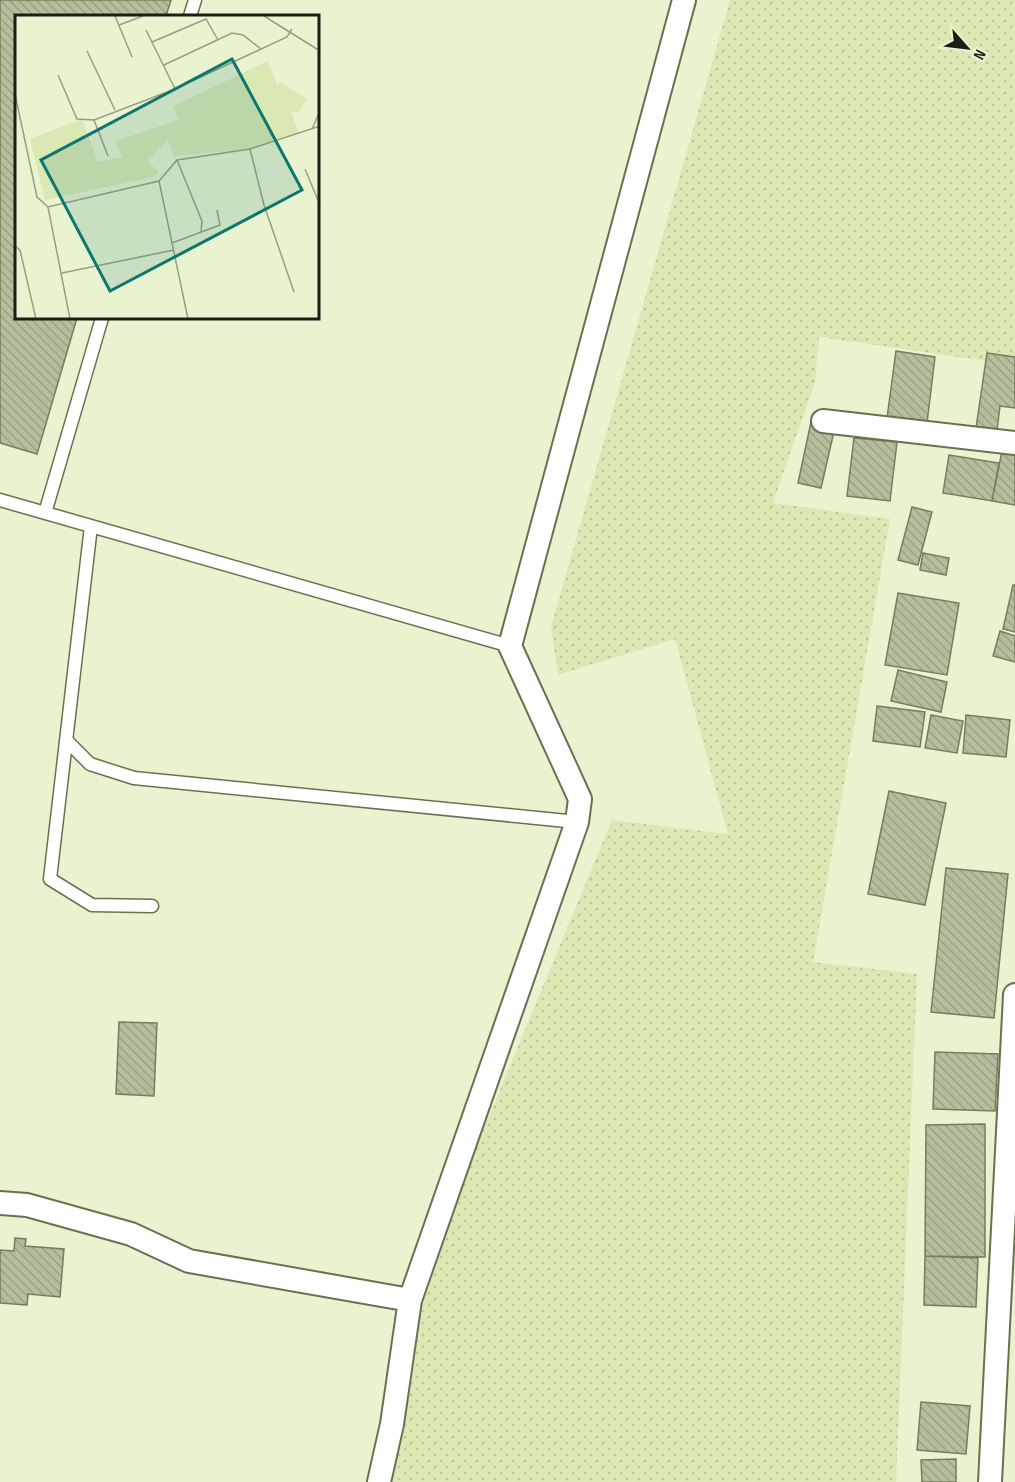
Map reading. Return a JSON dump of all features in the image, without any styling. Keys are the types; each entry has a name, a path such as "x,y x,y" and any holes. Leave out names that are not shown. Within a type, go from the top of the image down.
{"street":[{"path":"379,1482 392,1424 410,1300 577,822 580,799 510,646 684,0"},
{"path":"824,421 1015,443"},
{"path":"990,1482 1015,995"},
{"path":"0,1203 27,1205 131,1234 189,1261 410,1300"}],"lane":[{"path":"190,15 195,0"},
{"path":"45,513 101,320"},
{"path":"0,500 510,646"},
{"path":"91,526 50,879 92,905 152,906"},
{"path":"66,740 90,764 134,778 577,822"}],"green space":[{"path":"730,0 1015,0 1015,365 819,337 815,382 773,503 890,519 813,962 917,974 896,1482 380,1482 416,1292 612,820 728,834 675,639 558,675 551,627"}],"building":[{"path":"0,0 171,0 166,15 15,15 15,320 76,320 37,454 0,443"},
{"path":"896,351 935,357 927,423 887,418"},
{"path":"987,353 1015,357 1015,408 1000,406 997,430 976,428"},
{"path":"811,422 835,427 821,488 798,483"},
{"path":"854,438 897,442 890,501 847,496"},
{"path":"1003,446 1015,449 1015,505 992,501"},
{"path":"949,455 999,463 992,501 943,493"},
{"path":"912,507 932,512 918,565 898,560"},
{"path":"923,553 949,558 946,575 920,570"},
{"path":"1013,585 1015,585 1015,632 1003,629"},
{"path":"898,593 959,603 947,675 885,665"},
{"path":"1000,631 1015,636 1015,662 993,656"},
{"path":"898,670 947,682 941,712 891,701"},
{"path":"877,706 925,712 920,747 873,741"},
{"path":"931,715 963,721 957,753 925,748"},
{"path":"966,715 1010,720 1006,757 963,753"},
{"path":"889,791 946,803 925,905 868,894"},
{"path":"946,868 1008,874 994,1018 931,1012"},
{"path":"119,1022 157,1023 154,1096 116,1094"},
{"path":"935,1052 998,1054 995,1111 933,1109"},
{"path":"985,1124 985,1257 925,1256 926,1125"},
{"path":"15,1238 26,1239 25,1246 64,1249 60,1297 28,1294 27,1305 0,1303 0,1250 14,1251"},
{"path":"925,1256 978,1258 976,1307 924,1305"},
{"path":"921,1402 970,1406 966,1454 917,1450"},
{"path":"956,1459 956,1482 922,1482 921,1460"}]}
